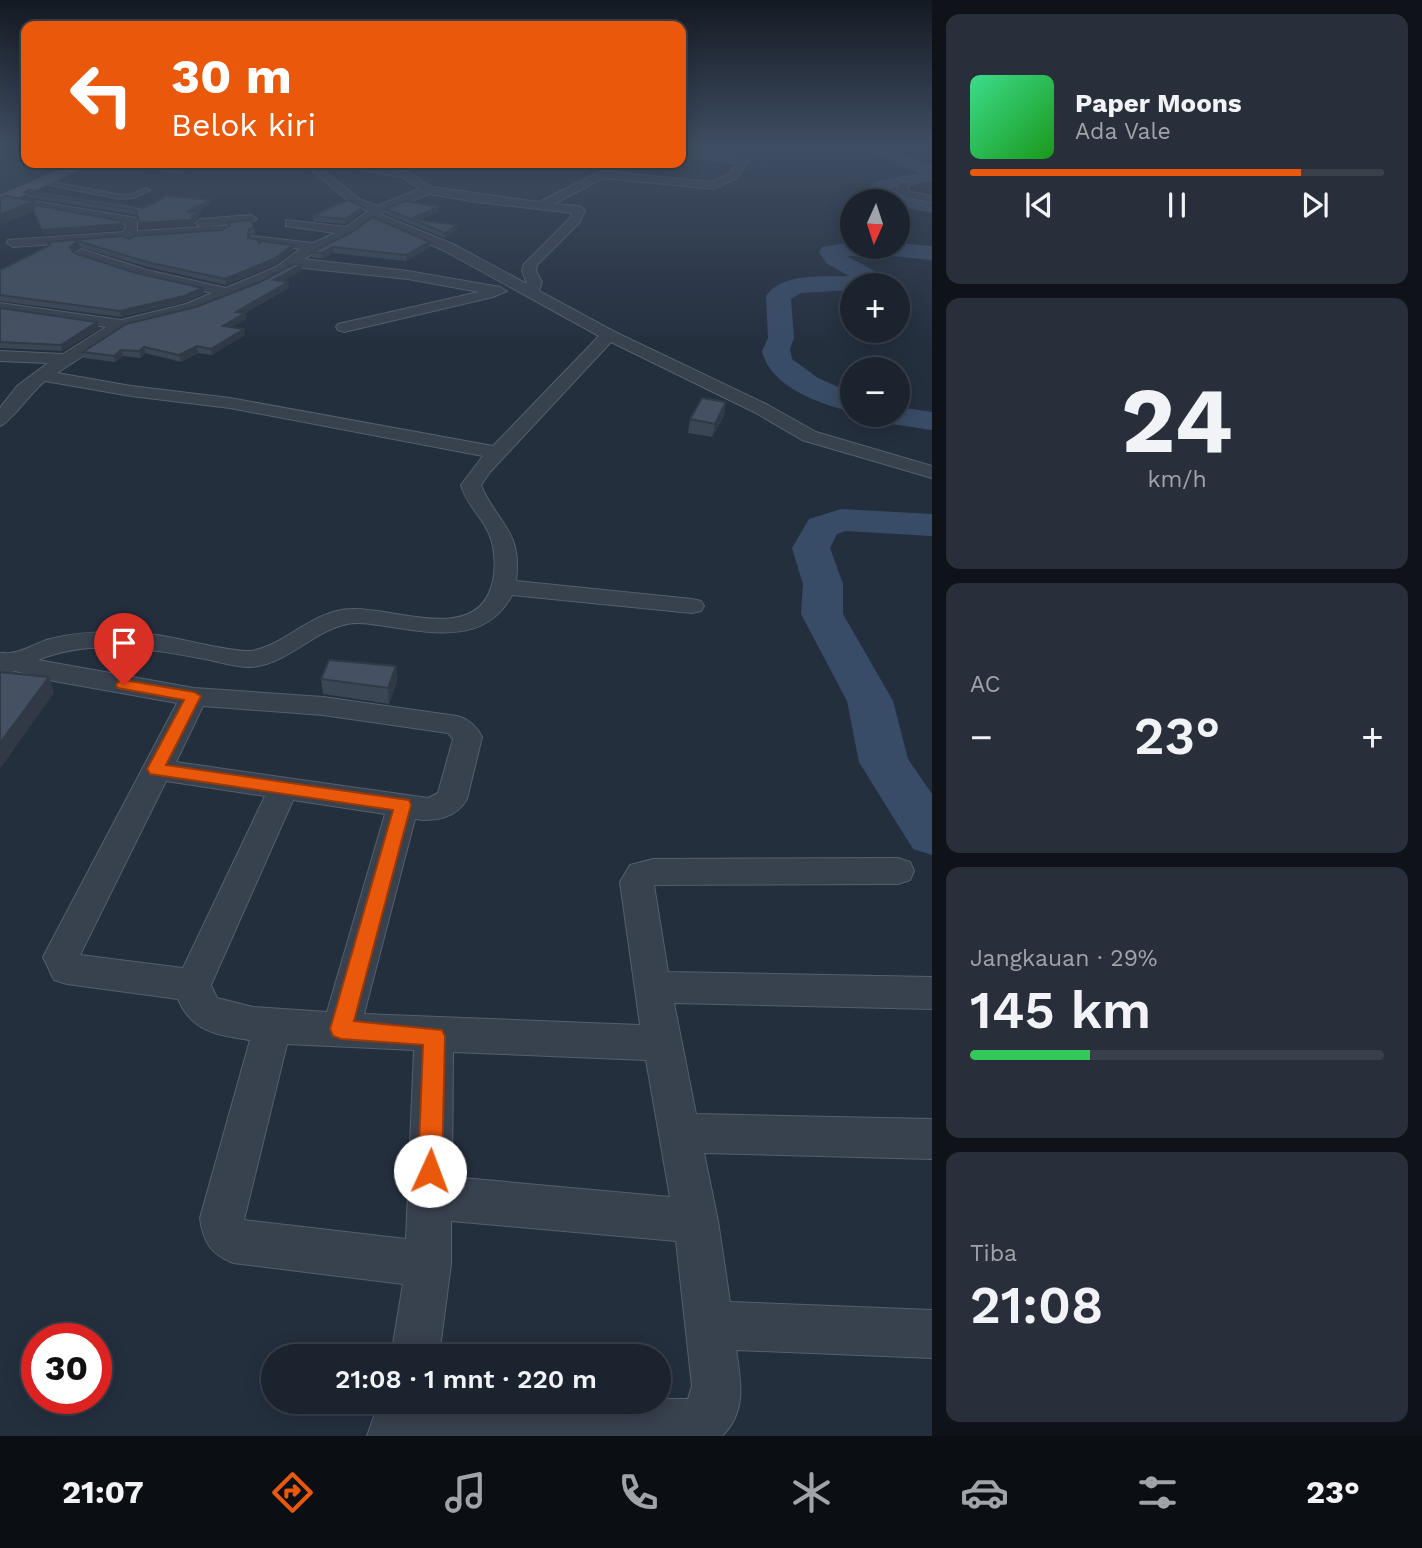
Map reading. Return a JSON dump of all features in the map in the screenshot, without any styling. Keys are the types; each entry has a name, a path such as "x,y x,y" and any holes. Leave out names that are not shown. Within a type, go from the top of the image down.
{"street":[{"path":"82,212 136,220"},
{"path":"0,420 23,390 41,375 121,325 191,307 270,276 314,247 349,231 373,212 447,247 609,335 762,409 816,439 932,472"},
{"path":"344,327 500,291 525,289 535,282 529,271 531,264 576,219 579,212"},
{"path":"13,243 11,248 128,239 251,219"},
{"path":"128,239 136,220"},
{"path":"78,243 136,220"},
{"path":"290,223 349,231"},
{"path":"187,228 222,229"},
{"path":"256,239 314,247"},
{"path":"78,243 97,260 229,293"},
{"path":"77,269 97,260"},
{"path":"290,262 408,275 500,291"},
{"path":"0,307 121,325"},
{"path":"4,662 79,641 148,643 247,659 262,658 327,622 347,616 368,616 415,625 448,626 470,622 492,611 504,587 505,557 501,535 486,509 473,496 471,485 476,476 609,335"},
{"path":"0,356 63,359"},
{"path":"41,375 131,391 230,403 499,453"},
{"path":"504,587 692,606"},
{"path":"4,662 194,696 323,706 457,724 468,737 452,799 432,810 156,769"},
{"path":"193,985 67,969 61,957 194,696"},
{"path":"284,787 193,985 196,999 204,1011 224,1018 273,1025 434,1036 663,1043"},
{"path":"341,1029 403,805"},
{"path":"399,1417 605,1431 698,1424 714,1409 717,1386 696,1221 652,986 637,882 642,874 653,872 898,871"},
{"path":"652,986 932,993"},
{"path":"273,1025 222,1218 224,1232 233,1241 428,1264"},
{"path":"417,1344 428,1264 434,1036"},
{"path":"679,1133 932,1139"},
{"path":"429,1197 696,1221"},
{"path":"709,1325 932,1334"}],"building":[{"path":"34,212 73,212 122,221 121,224 42,230"},
{"path":"136,212 199,212 192,220 139,223"},
{"path":"321,212 355,212 345,219 313,216"},
{"path":"393,212 427,212 411,219 457,225 445,233"},
{"path":"372,217 430,242 406,255 333,247 322,253 312,252 354,231"},
{"path":"251,220 254,228 249,229 248,238 258,240 259,243 262,241 293,245 274,259 225,279 147,262 78,241 70,247 74,253 136,273 203,288 184,296 120,311 0,295 0,270 50,245 48,242 122,236 129,239 135,236 221,230 229,226 229,222"},
{"path":"294,264 301,265 274,280 288,282 236,312 245,313 223,326 244,329 211,349 197,346 179,355 144,347 139,351 121,350 114,356 83,352 126,324 196,307 260,282"},
{"path":"0,308 97,322 61,345 0,342"},
{"path":"702,398 726,402 715,424 690,419"},
{"path":"329,660 396,666 388,688 321,679"},
{"path":"0,672 49,677 0,743"}],"waterway":[{"path":"840,399 796,377 779,361 776,351 781,338 778,296 795,286 867,282 869,277 834,258 830,252 868,248 932,253"},
{"path":"910,418 932,421"},
{"path":"932,525 841,520 822,527 811,548 823,584 822,614 870,701 884,762 932,835"}],"route":[{"path":"124,685 194,696 156,769 403,805 341,1029 434,1036 430,1171"}]}
